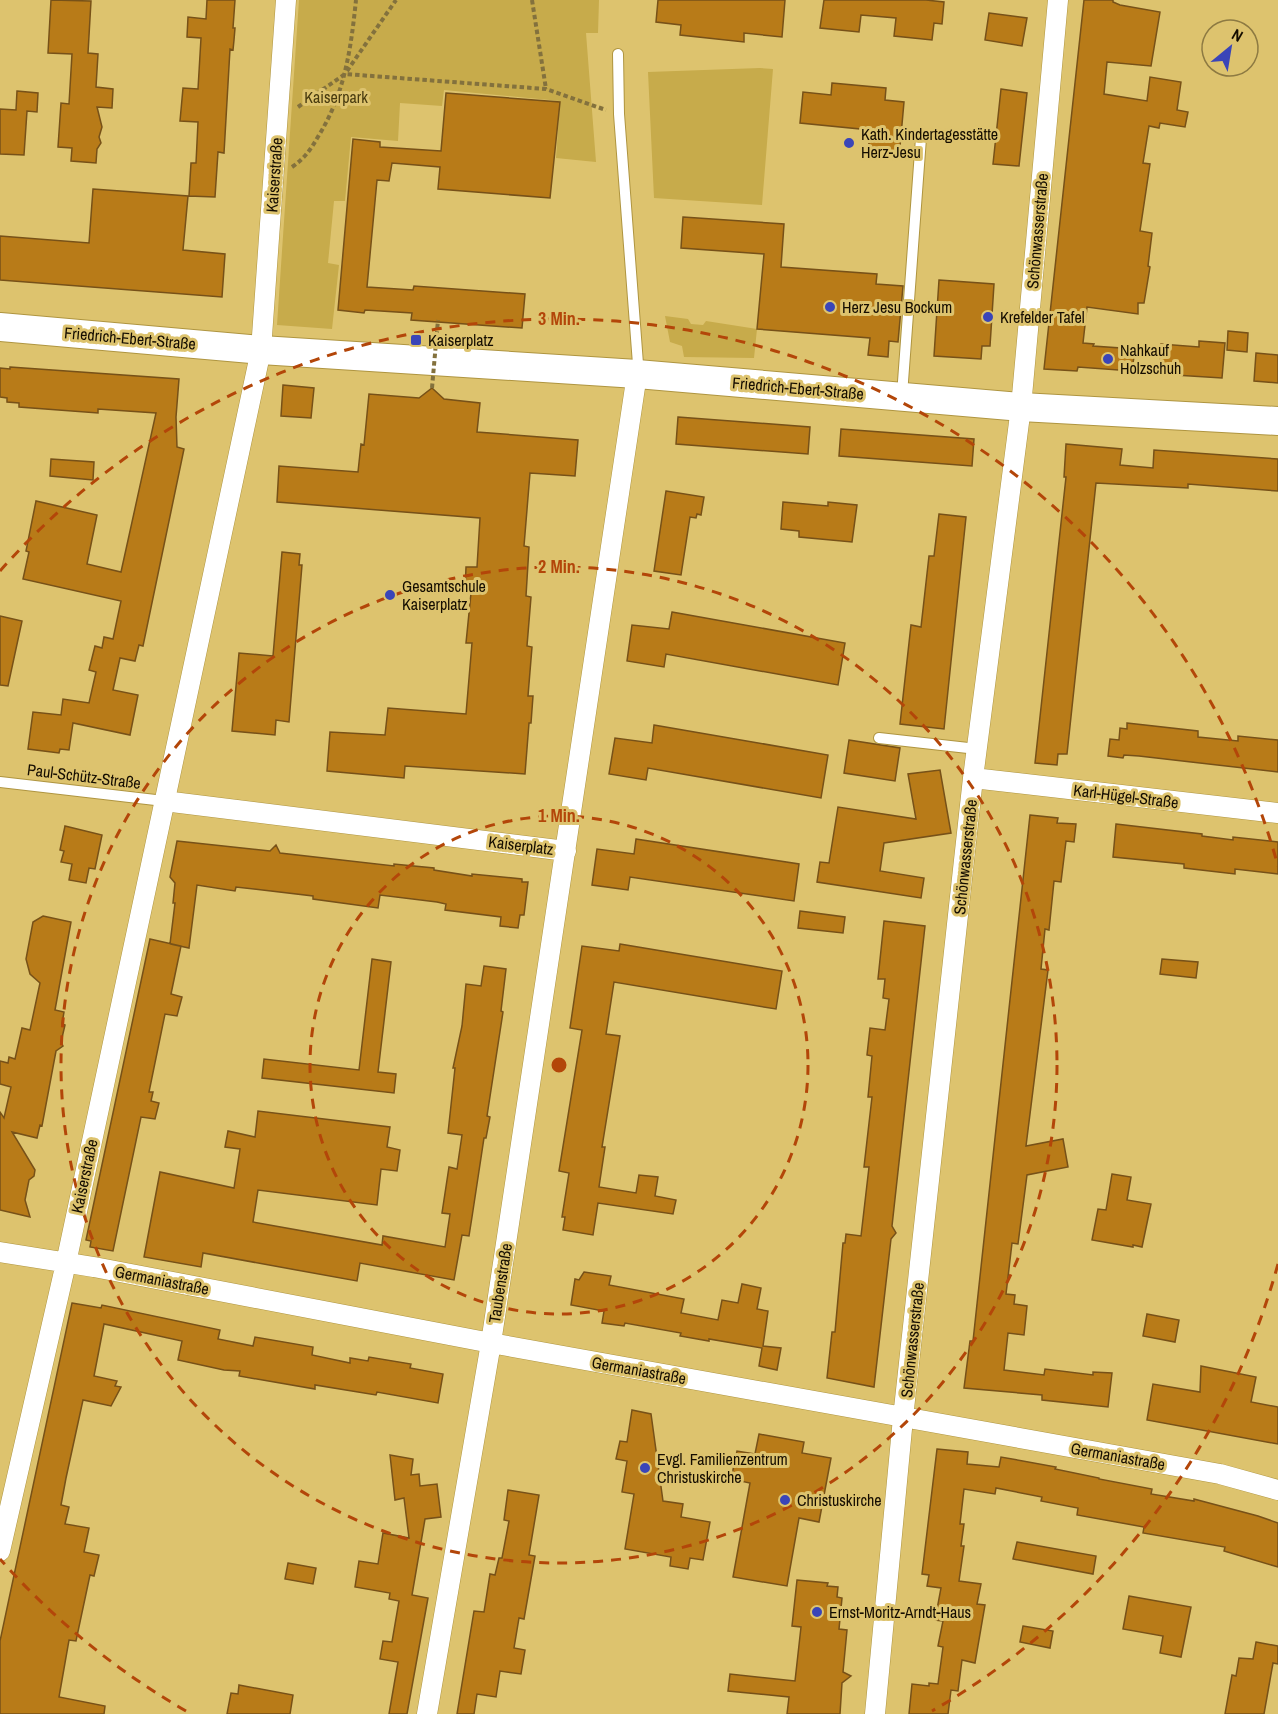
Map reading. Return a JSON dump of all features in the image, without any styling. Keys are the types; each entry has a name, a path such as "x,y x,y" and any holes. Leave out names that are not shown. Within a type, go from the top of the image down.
{"street":[{"name":"Kaiserstraße","path":"261,350 286,0"},
{"name":"Schönwasserstraße","path":"875,1714 903,1418 973,778 1021,406 1058,0"},
{"name":"Friedrich-Ebert-Straße","path":"0,327 261,350"},
{"path":"164,801 261,350 637,374"},
{"name":"Friedrich-Ebert-Straße","path":"637,374 1021,406 1278,421"},
{"name":"Kaiserplatz","path":"164,801 566,851 637,374"},
{"name":"Karl-Hügel-Straße","path":"973,778 1278,813"},
{"name":"Kaiserstraße","path":"0,1551 66,1263 164,801"},
{"name":"Taubenstraße","path":"427,1714 491,1343 566,851"},
{"name":"Germaniastraße","path":"0,1252 1221,1474 1278,1490"}],"lane":[{"path":"618,54 619,114 637,374"},
{"path":"902,397 921,138"},
{"path":"879,738 977,749"},
{"name":"Paul-Schütz-Straße","path":"0,782 164,801"}],"path":[{"path":"274,179 305,158 333,114 345,74 356,0"},
{"path":"277,121 345,74 396,0"},
{"path":"532,0 546,89"},
{"path":"345,74 546,89 619,114"},
{"path":"432,388 438,320"}],"green space":[{"name":"Kaiserpark","path":"299,0 599,0 598,33 586,33 596,162 556,158 560,101 444,90 442,106 400,103 398,141 351,137 345,201 334,201 328,263 339,265 332,329 277,325"},
{"path":"773,69 762,205 654,198 648,72"},
{"path":"665,316 688,319 691,324 703,325 706,321 757,329 754,358 684,357 682,346 670,342"}],"building":[{"path":"51,0 91,1 88,53 98,54 96,87 113,89 112,108 97,107 102,127 96,163 71,161 72,148 58,147 61,103 69,104 72,54 48,53"},
{"path":"207,0 235,0 233,28 235,28 233,50 230,49 224,153 218,152 215,197 189,196 191,163 196,163 198,122 180,121 183,88 198,89 201,38 187,37 188,17 206,19"},
{"path":"658,0 785,0 782,37 744,33 744,42 680,35 681,25 656,22"},
{"path":"824,0 944,2 942,24 934,23 932,40 894,36 896,18 861,15 859,32 820,28"},
{"path":"1084,0 1113,0 1120,5 1160,12 1151,66 1107,62 1104,94 1147,101 1150,77 1181,82 1177,110 1188,112 1185,127 1160,123 1159,128 1149,126 1143,163 1150,164 1140,231 1152,233 1148,266 1150,267 1144,303 1138,303 1138,314 1087,307 1083,343 1094,344 1093,346 1135,349 1132,371 1078,367 1077,371 1044,369"},
{"path":"989,13 1027,18 1022,46 985,40"},
{"path":"832,83 886,88 885,100 904,102 899,158 868,155 870,130 800,123 803,92 831,95"},
{"path":"1001,89 1027,93 1019,166 993,164"},
{"path":"17,91 38,93 37,112 27,111 24,155 0,154 0,109 16,110"},
{"path":"446,93 560,102 550,198 438,189 440,167 392,163 389,181 377,180 367,287 413,290 414,286 525,294 522,328 411,320 412,313 365,310 364,313 338,310 353,139 380,142 380,147 441,151"},
{"path":"93,189 188,196 183,250 225,254 222,297 0,280 0,236 89,243"},
{"name":"Herz Jesu Bockum","path":"683,217 784,224 781,267 877,274 876,284 903,286 898,342 889,341 888,357 868,355 870,338 757,329 764,254 681,248"},
{"path":"939,280 994,284 990,346 982,346 981,359 934,356"},
{"path":"1228,331 1248,333 1247,352 1227,350"},
{"path":"1199,341 1225,343 1222,378 1159,374 1161,344 1199,347"},
{"path":"1256,353 1278,355 1278,383 1254,381"},
{"path":"10,367 179,379 176,417 177,447 184,449 143,646 139,645 135,661 120,658 113,690 138,695 130,735 73,723 69,750 60,749 59,753 28,749 33,712 61,715 63,699 89,703 96,672 89,670 95,646 102,648 104,637 113,639 121,601 23,579 36,501 97,515 87,564 121,572 156,413 98,409 98,413 19,407 19,403 7,402 7,398 0,397 0,368 10,369"},
{"path":"283,385 314,388 311,418 281,416"},
{"path":"432,388 444,399 480,403 477,432 578,440 575,476 530,473 524,546 529,547 526,596 531,597 527,646 532,647 528,696 533,696 525,774 405,766 404,778 327,771 330,732 385,735 388,708 466,714 472,643 466,643 471,593 465,592 466,567 477,567 480,518 277,502 279,466 358,472 361,444 364,445 369,394 419,398"},
{"path":"678,417 810,427 808,454 676,444"},
{"path":"841,429 974,439 972,466 839,456"},
{"path":"1066,444 1122,449 1120,465 1153,468 1154,450 1278,459 1278,491 1188,484 1188,488 1096,483 1067,754 1058,754 1057,765 1035,763 1066,477 1064,477"},
{"path":"51,459 94,462 93,480 50,476"},
{"path":"666,491 704,497 701,515 697,514 696,518 690,517 681,575 654,571"},
{"path":"783,502 828,506 828,502 857,505 852,542 799,537 799,531 781,529"},
{"path":"939,514 966,517 944,729 900,724 911,625 921,627 929,556 934,556"},
{"path":"282,552 300,554 299,565 302,565 289,722 276,720 275,735 232,731 239,653 273,656"},
{"path":"672,612 845,643 838,685 666,654 664,667 627,661 632,625 669,629"},
{"path":"0,616 22,621 8,686 0,685"},
{"path":"1127,723 1198,731 1198,737 1238,741 1238,736 1278,740 1278,772 1139,756 1124,755 1123,758 1108,756 1110,739 1119,740 1120,728 1127,729"},
{"path":"654,725 828,755 821,798 648,768 646,780 609,774 615,738 652,743"},
{"path":"849,740 900,748 895,781 844,773"},
{"path":"940,770 951,833 884,843 880,871 924,878 921,898 817,882 820,862 829,863 838,807 916,819 908,774"},
{"path":"1030,815 1058,818 1057,823 1076,824 1074,842 1066,841 1061,882 1054,881 1049,930 1045,929 1041,969 1048,970 1026,1146 1063,1139 1068,1167 1027,1175 1018,1244 1012,1243 1006,1294 1015,1295 1014,1304 1027,1306 1024,1335 1008,1333 1004,1370 1044,1375 1045,1369 1093,1375 1093,1372 1112,1373 1108,1407 1042,1400 1042,1395 964,1388 970,1341 973,1341"},
{"path":"1116,824 1233,840 1233,837 1278,842 1278,874 1235,869 1235,874 1184,868 1184,864 1113,857"},
{"path":"65,826 102,835 95,869 89,868 86,883 69,880 72,864 61,862 64,851 60,850"},
{"path":"636,839 799,864 794,901 630,877 628,890 592,885 597,849 634,854"},
{"path":"177,841 270,851 276,845 280,853 394,866 394,864 434,868 434,870 472,876 472,874 522,879 522,882 528,882 524,915 520,915 518,928 500,926 501,917 445,910 446,904 437,902 380,895 378,908 313,899 313,896 236,887 235,891 197,885 189,948 170,944 175,883 170,877"},
{"path":"800,911 845,917 843,933 798,928"},
{"path":"43,916 71,922 55,1010 64,1012 62,1024 65,1025 61,1042 63,1046 56,1051 42,1126 40,1125 37,1138 12,1132 35,1170 34,1176 29,1180 25,1200 30,1217 0,1210 0,1112 4,1118 11,1087 0,1084 0,1061 8,1063 9,1057 15,1059 22,1028 30,1030 40,983 30,974 26,959 33,922"},
{"path":"884,921 925,926 892,1226 896,1233 891,1239 874,1387 827,1378 832,1332 835,1332 843,1243 845,1243 846,1234 861,1236 869,1167 864,1167 872,1097 868,1097 872,1056 867,1055 870,1028 885,1030 889,999 883,998 885,979 878,979"},
{"path":"150,939 181,946 171,994 182,997 177,1016 165,1014 149,1092 153,1092 151,1101 159,1103 155,1119 141,1117 113,1251 90,1247 91,1241 86,1240"},
{"path":"620,944 782,971 776,1009 614,982 606,1034 620,1036 602,1147 605,1147 599,1187 636,1193 639,1175 658,1177 655,1196 676,1200 673,1214 598,1203 593,1235 563,1230 565,1217 562,1217 569,1173 559,1171 582,1030 570,1028 582,946 619,951"},
{"path":"372,959 391,962 378,1072 396,1074 394,1093 262,1078 264,1059 359,1070"},
{"path":"1162,959 1198,962 1196,978 1160,974"},
{"path":"484,966 506,969 501,1011 503,1012 487,1116 490,1117 486,1138 484,1138 469,1236 462,1235 454,1280 360,1263 357,1281 203,1253 201,1267 144,1257 160,1172 234,1188 240,1149 225,1147 228,1131 255,1137 258,1111 390,1127 387,1147 400,1150 397,1171 381,1169 377,1205 258,1190 253,1222 382,1245 383,1236 445,1247 450,1214 442,1213 449,1167 457,1169 462,1135 448,1133 455,1068 453,1068 462,1026 466,984 481,986"},
{"path":"1112,1174 1131,1177 1127,1200 1151,1204 1142,1247 1092,1240 1098,1209 1106,1210"},
{"path":"584,1272 611,1276 609,1285 684,1299 681,1313 718,1320 722,1300 738,1303 742,1284 761,1288 757,1309 768,1311 763,1346 781,1348 777,1370 759,1366 762,1348 680,1336 681,1333 625,1323 624,1326 602,1323 604,1311 571,1305 575,1279 579,1280"},
{"path":"72,1303 101,1308 102,1305 220,1330 218,1339 253,1346 255,1337 313,1347 312,1355 350,1363 350,1358 368,1361 369,1357 411,1364 410,1368 443,1374 438,1403 377,1392 376,1395 315,1385 315,1389 239,1376 240,1371 224,1370 178,1360 182,1341 104,1324 94,1376 117,1381 115,1386 121,1387 111,1406 83,1400 66,1478 61,1505 69,1507 65,1524 89,1528 84,1552 99,1555 94,1576 90,1575 76,1641 69,1640 59,1697 105,1706 104,1714 0,1714 0,1641"},
{"path":"1147,1314 1179,1320 1175,1342 1143,1336"},
{"path":"1201,1366 1256,1377 1251,1402 1278,1407 1278,1444 1147,1420 1153,1384 1200,1392"},
{"path":"632,1410 651,1414 663,1501 683,1504 681,1517 710,1522 703,1560 690,1558 688,1569 670,1566 671,1557 625,1549 634,1494 622,1492 627,1461 616,1459 620,1441 627,1442"},
{"name":"Christuskirche","path":"759,1434 804,1442 802,1453 831,1458 819,1522 799,1518 787,1586 733,1577 750,1483 731,1479 737,1451 755,1454"},
{"path":"937,1449 968,1452 967,1464 999,1467 1001,1457 1152,1489 1151,1494 1194,1501 1194,1499 1258,1516 1278,1523 1278,1567 1224,1551 1225,1547 1143,1533 1144,1527 1077,1515 1078,1508 1041,1501 1042,1497 996,1488 995,1494 964,1489 960,1524 964,1524 961,1546 964,1546 959,1581 981,1584 977,1604 985,1605 975,1663 962,1660 958,1691 951,1690 948,1714 909,1714 912,1684 929,1686 929,1683 938,1684 943,1647 938,1646 943,1621 935,1620 941,1588 927,1586 929,1575 922,1574"},
{"path":"390,1455 413,1459 411,1475 419,1474 420,1486 437,1484 441,1517 425,1519 412,1595 428,1598 407,1714 389,1714 398,1662 380,1659 383,1641 392,1642 399,1601 389,1599 390,1593 355,1587 359,1561 378,1564 383,1533 409,1538 404,1498 395,1500"},
{"path":"508,1490 539,1495 529,1555 535,1556 524,1619 519,1618 514,1648 525,1650 521,1674 500,1671 496,1697 477,1694 474,1714 457,1714 474,1611 484,1612 490,1574 495,1575 499,1558 502,1558 509,1521 504,1520"},
{"path":"1017,1542 1096,1556 1093,1574 1013,1559"},
{"path":"288,1563 316,1568 313,1584 285,1579"},
{"path":"797,1580 828,1583 827,1586 838,1587 837,1597 842,1598 839,1629 847,1630 843,1672 851,1676 842,1683 840,1714 787,1714 789,1697 728,1691 730,1674 795,1681 801,1627 792,1626"},
{"path":"1129,1596 1191,1607 1181,1657 1160,1653 1163,1636 1123,1629"},
{"path":"1023,1626 1053,1631 1050,1648 1020,1642"},
{"path":"1256,1642 1278,1646 1278,1664 1273,1663 1264,1714 1225,1714 1232,1675 1236,1676 1239,1658 1253,1659"},
{"path":"239,1685 293,1695 290,1714 227,1714 231,1693 238,1694"}],"place":[{"name":"Kath. Kindertagesstätte Herz-Jesu","path":"849,143"},
{"name":"Herz Jesu Bockum","path":"830,307"},
{"name":"Krefelder Tafel","path":"988,317"},
{"name":"Kaiserplatz","path":"416,340"},
{"name":"Nahkauf Holzschuh","path":"1108,359"},
{"name":"Gesamtschule Kaiserplatz","path":"390,595"},
{"name":"Evgl. Familienzentrum Christuskirche","path":"645,1468"},
{"name":"Christuskirche","path":"785,1500"},
{"name":"Ernst-Moritz-Arndt-Haus","path":"817,1612"}]}
